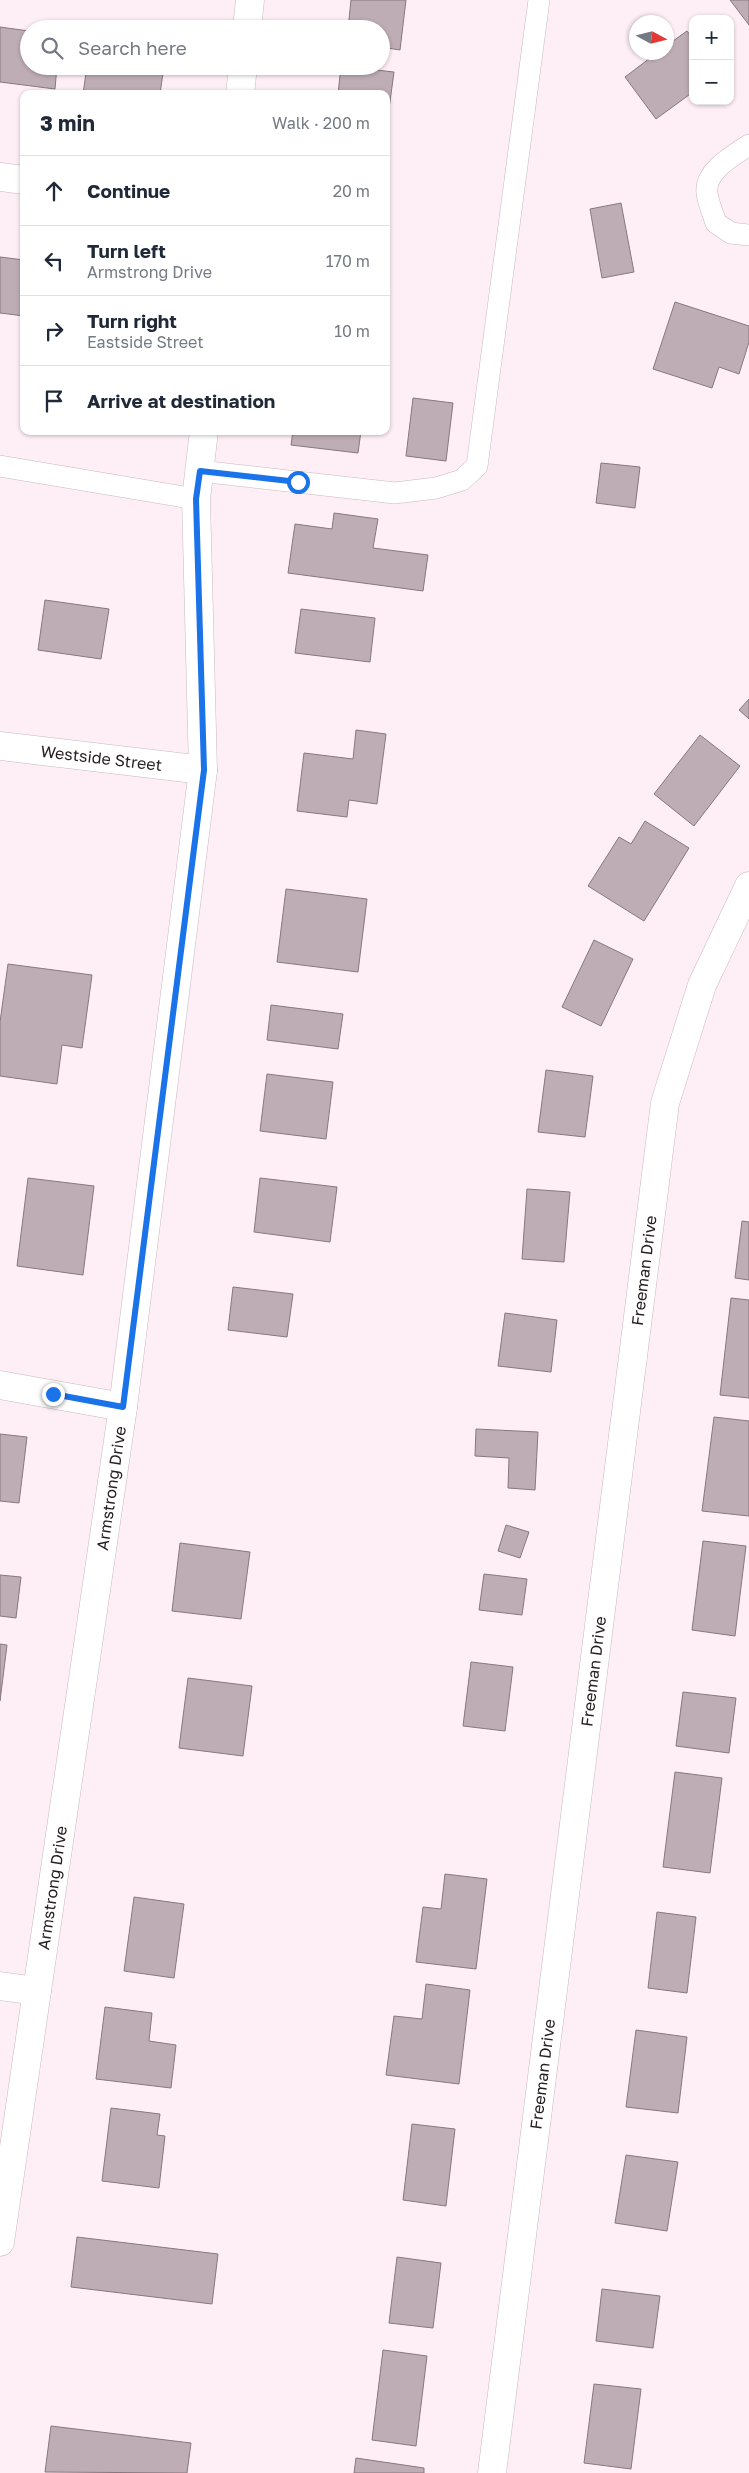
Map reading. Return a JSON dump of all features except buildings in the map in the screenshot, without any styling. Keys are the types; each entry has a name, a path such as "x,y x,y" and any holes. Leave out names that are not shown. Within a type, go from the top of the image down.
{"street":[{"path":"248,20 250,0"},
{"path":"240,90 242,75"},
{"path":"0,177 20,180"},
{"name":"Armstrong Drive","path":"0,2242 123,1407 204,770 196,499 204,435"},
{"name":"Westside Street","path":"0,746 204,770"},
{"name":"Freeman Drive","path":"492,2473 665,1103 702,985 749,886"},
{"path":"0,1385 123,1407"},
{"path":"0,1986 37,1991"}],"lane":[{"path":"200,471 395,493 436,488 462,480 477,466 539,0"},
{"path":"749,145 723,163 708,180 706,192 716,223 732,233 749,235"},
{"path":"0,466 196,499"}],"route":[{"path":"53,1394 123,1407 204,770 196,499 200,471 298,482"}]}
